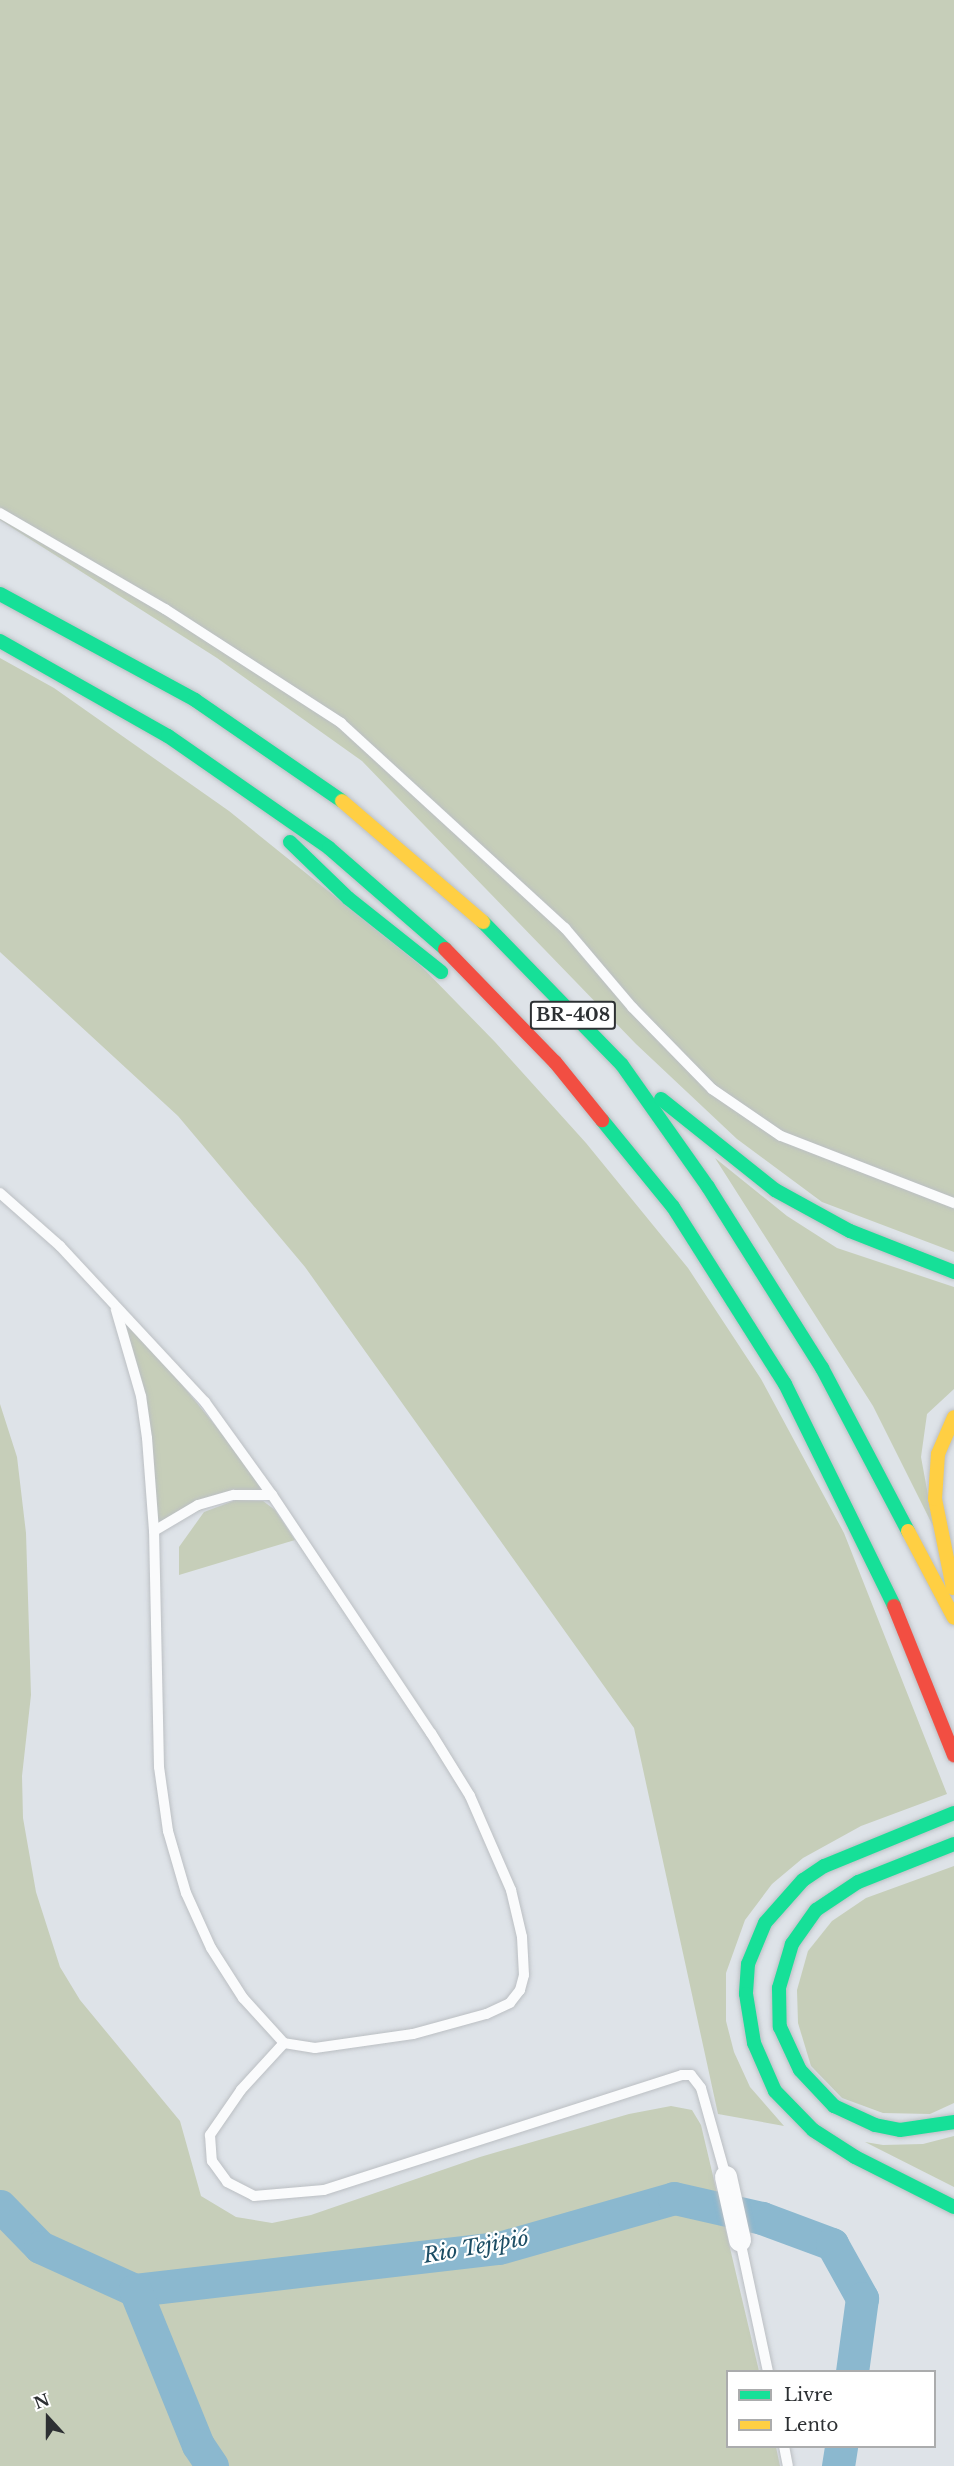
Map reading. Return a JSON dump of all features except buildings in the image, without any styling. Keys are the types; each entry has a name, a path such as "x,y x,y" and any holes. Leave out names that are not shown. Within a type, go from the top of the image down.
{"highway":[{"name":"BR-408","path":"0,594 195,700 352,808 467,906 622,1065 708,1187 822,1368 954,1618"},
{"name":"BR-408","path":"0,641 168,736 329,848 369,881 495,998 613,1132 673,1207 785,1384 873,1559 918,1661 954,1755"},
{"path":"81,687 185,766"},
{"path":"279,834 302,851 348,898 448,980"},
{"path":"521,1049 613,1132"},
{"path":"622,1065 716,1146 775,1190 850,1231 954,1272"},
{"path":"954,1417 938,1454 935,1499 954,1593"},
{"path":"949,1815 824,1866 803,1880 765,1923 748,1964 746,1994 754,2043 775,2091 813,2130 855,2157 954,2207"},
{"path":"954,1844 858,1882 816,1910 792,1944 779,1988 780,2027 800,2070 834,2106 875,2125 900,2130 954,2122"}],"street":[{"path":"726,2177 740,2240"}],"lane":[{"path":"0,513 165,609 340,723 565,928 632,1007 712,1089 781,1136 954,1203"},
{"path":"0,1193 60,1246 116,1310 193,1388 272,1495 470,1796 511,1890 522,1937 524,1975 520,1990 510,2002 486,2014 413,2034 315,2048 284,2043 243,1998 211,1948 186,1893 168,1831 159,1767 154,1531 141,1396 116,1310"},
{"path":"154,1531 198,1504 234,1495 272,1495"},
{"path":"284,2043 241,2090 210,2135 212,2161 227,2182 254,2196 324,2190 682,2075 691,2075 701,2088 726,2177"},
{"path":"740,2240 768,2370"},
{"path":"784,2448 788,2466"}],"green space":[{"path":"0,0 954,0 954,1252 822,1202 737,1139 636,1044 362,761 217,658 0,520"},
{"path":"0,658 54,688 229,811 420,965 495,1042 586,1143 688,1268 761,1379 844,1533 947,1794 861,1826 803,1858 772,1884 745,1920 726,1973 726,2021 734,2052 750,2087 784,2126 718,2114 634,1728 305,1267 178,1116 0,952"},
{"path":"715,1158 787,1216 837,1248 954,1287 954,1389 927,1414 921,1457 934,1528 873,1406"},
{"path":"116,1310 174,1375 272,1495 234,1495 154,1531 147,1438"},
{"path":"0,1404 17,1457 26,1533 31,1695 22,1776 23,1818 36,1892 60,1967 80,2000 180,2121 201,2196 236,2217 272,2223 311,2215 480,2157 629,2114 671,2106 692,2110 701,2125 759,2370 726,2370 726,2448 776,2448 780,2466 0,2466"},
{"path":"236,1500 263,1501 275,1510 295,1540 179,1575 179,1547 204,1512"},
{"path":"954,1866 954,2103 930,2114 883,2113 842,2098 811,2066 798,2023 797,1990 808,1951 832,1921 866,1898"},
{"path":"954,2136 954,2187 865,2142 883,2145 923,2144"}],"waterway":[{"name":"Rio Tejipió","path":"0,2206 40,2247 135,2290 499,2248 674,2198 762,2218 832,2244 862,2298 852,2370"},
{"path":"135,2290 198,2445 212,2466"},
{"name":"Rio Tejipió","path":"838,2466 841,2448"}],"traffic: fast":[{"path":"0,594 195,700 342,801"},
{"path":"0,641 168,736 329,848 445,949"},
{"path":"290,842 348,898 441,972"},
{"path":"483,922 622,1065 708,1187 822,1368 908,1531"},
{"path":"661,1099 775,1190 850,1231 954,1272"},
{"path":"602,1120 673,1207 785,1384 894,1606"},
{"path":"954,1813 824,1866 803,1880 765,1923 748,1964 746,1994 754,2043 775,2091 813,2130 855,2157 954,2207"},
{"path":"954,1844 858,1882 816,1910 792,1944 779,1988 780,2027 800,2070 834,2106 875,2125 900,2130 954,2122"}],"traffic: slow":[{"path":"342,801 483,922"},
{"path":"953,1588 935,1499 938,1454 954,1417"},
{"path":"908,1531 954,1618"}],"traffic: jam":[{"path":"445,949 555,1062 602,1120"},
{"path":"894,1606 954,1755"}]}
